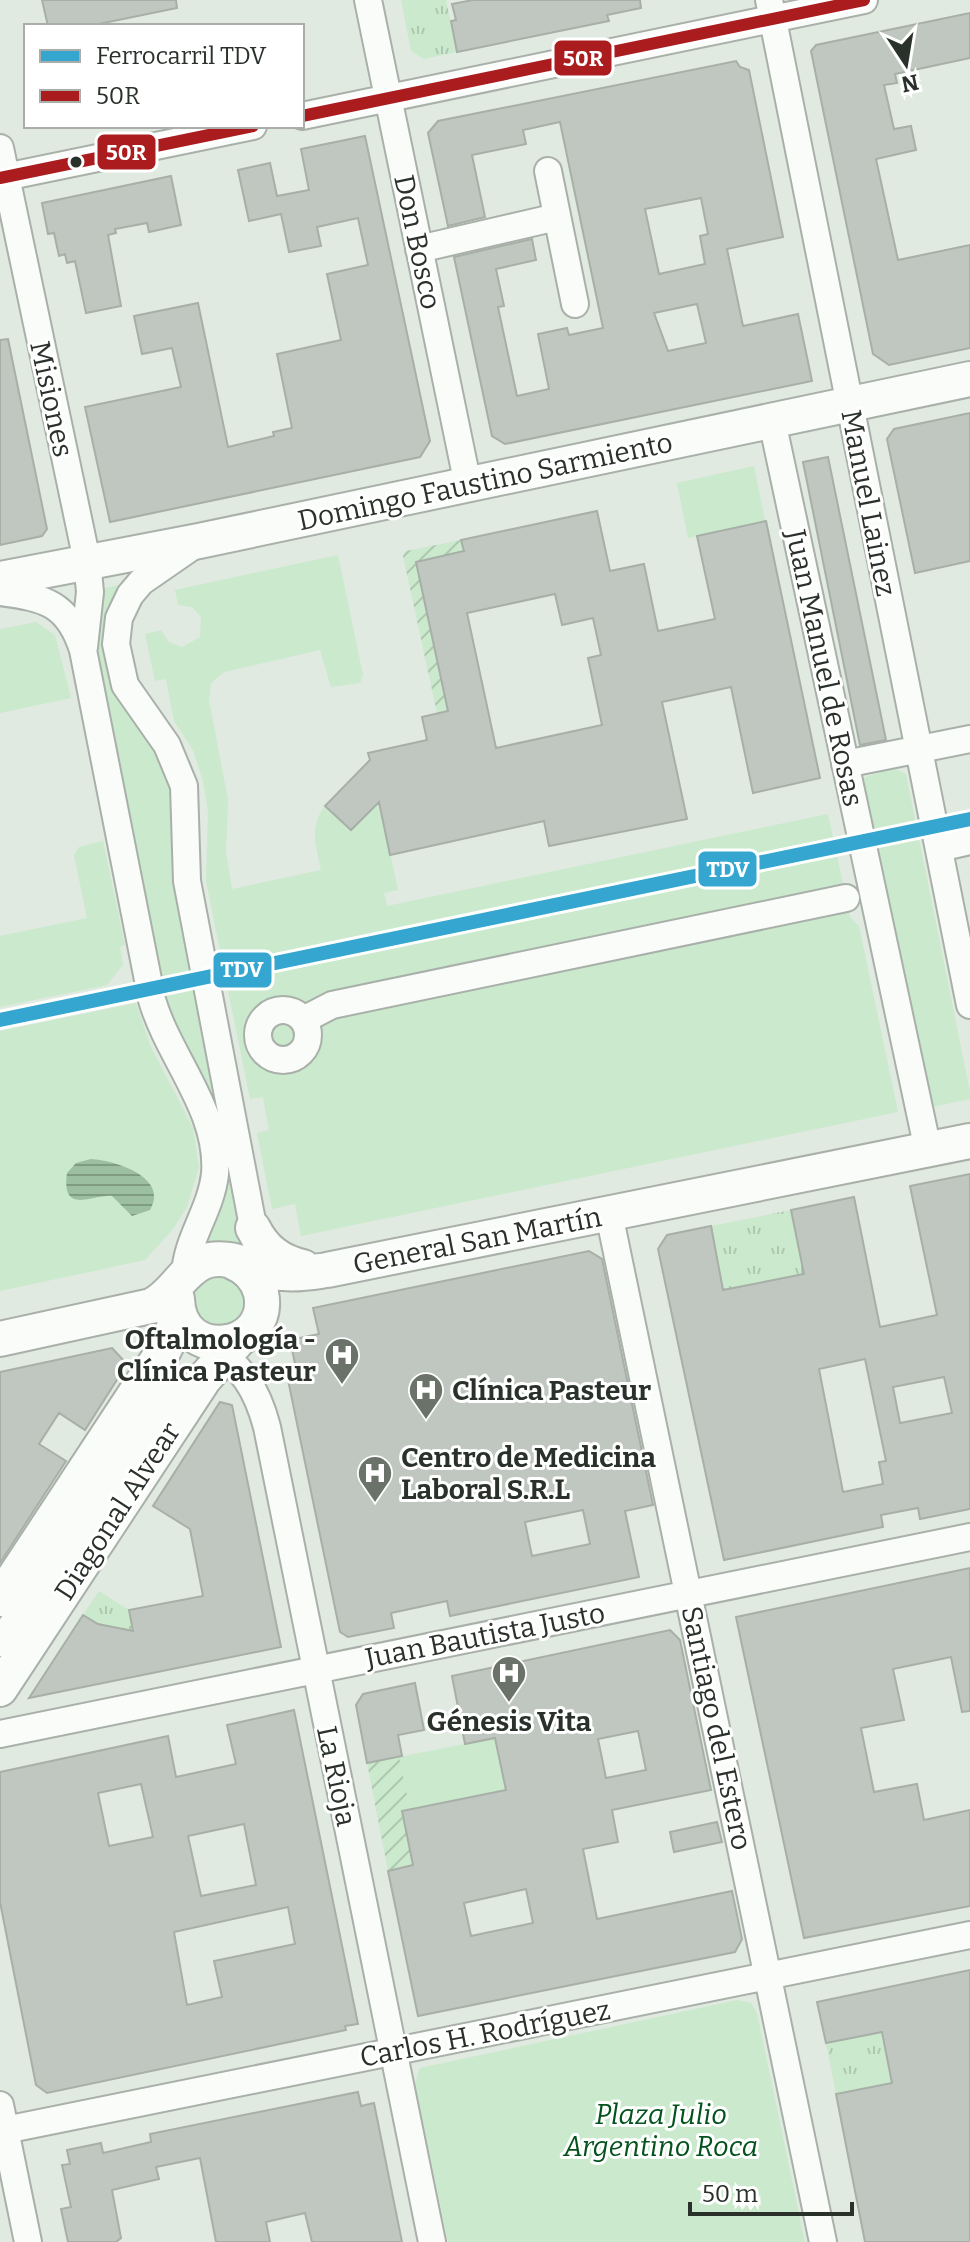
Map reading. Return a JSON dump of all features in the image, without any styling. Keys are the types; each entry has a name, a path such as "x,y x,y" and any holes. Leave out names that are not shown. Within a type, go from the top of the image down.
{"main road":[{"name":"Domingo Faustino Sarmiento","path":"0,579 199,541 970,379"},
{"name":"General San Martín","path":"0,1339 151,1306 181,1288 209,1260 253,1277 327,1270 970,1141"},
{"path":"253,1228 266,1247 284,1262 327,1270"},
{"name":"Diagonal Alvear","path":"0,1599 174,1380 232,1347 256,1322 253,1277"},
{"path":"181,1288 183,1324 196,1337 232,1347"},
{"name":"Diagonal Alvear","path":"2,1684 174,1380 169,1340 181,1288"}],"street":[{"name":"Don Bosco","path":"368,0 468,485"},
{"path":"304,116 771,9 864,0"},
{"name":"Manuel Lainez","path":"771,9 970,1005"},
{"path":"3,177 243,128"},
{"name":"Misiones","path":"0,148 3,177 87,561 90,592 83,650"},
{"path":"548,171 575,304"},
{"path":"419,249 557,217"},
{"name":"Juan Manuel de Rosas","path":"772,421 928,1150"},
{"path":"199,541 141,582 130,595 119,618 116,644 125,685 167,745 184,786 187,881 245,1169 253,1228 253,1277"},
{"path":"0,592 33,597 59,608 72,622 83,650 152,1000 163,1034 207,1120 214,1148 213,1186 189,1243 181,1288"},
{"path":"845,764 970,739"},
{"path":"939,848 970,841"},
{"path":"303,1020 332,1005 846,898"},
{"name":"Santiago del Estero","path":"609,1214 823,2242"},
{"name":"La Rioja","path":"232,1347 260,1404 432,2242"},
{"path":"0,1643 174,1380"},
{"name":"Juan Bautista Justo","path":"0,1734 970,1537"},
{"name":"Carlos H. Rodríguez","path":"2,2122 394,2051 970,1935"},
{"path":"2,2122 28,2242"}],"green space":[{"path":"401,0 446,0 457,52 424,59 411,51"},
{"path":"754,466 765,521 688,538 677,483"},
{"path":"461,540 464,551 416,562 448,711 437,713 403,556 406,551"},
{"path":"338,555 363,675 360,683 331,687 320,650 224,672 211,683 209,700 228,800 226,853 232,889 321,870 315,829 325,806 351,830 373,808 370,795 376,787 398,890 384,893 387,906 828,814 850,917 859,926 898,1112 301,1236 295,1204 272,1209 257,1133 269,1130 263,1097 250,1099 206,881 208,812 203,781 193,750 174,721 166,679 155,681 145,634 161,630 169,642 182,647 200,637 201,617 192,607 178,605 175,590"},
{"path":"130,583 110,626 166,757 246,1247 196,1247 217,1186 169,1030 95,675 100,589"},
{"path":"36,622 55,635 71,698 0,713 0,629"},
{"path":"893,768 906,774 970,1092 970,1099 927,1108 860,779"},
{"path":"103,841 125,945 120,947 123,965 107,985 0,1007 0,936 87,918 74,855 79,847"},
{"path":"136,1003 150,1045 193,1128 199,1167 187,1207 173,1229 145,1260 0,1291 0,1031"},
{"path":"791,1210 804,1274 723,1290 711,1226"},
{"path":"219,1276 237,1284 245,1302 237,1320 219,1328 201,1320 193,1302 201,1284"},
{"path":"99,1591 129,1610 133,1631 98,1624 83,1615"},
{"path":"495,1738 506,1790 410,1809 399,1757"},
{"path":"399,1757 410,1809 402,1811 413,1865 388,1871 367,1763"},
{"name":"Plaza Julio Argentino Roca","path":"737,2000 751,2003 757,2013 805,2242 448,2242 415,2084 420,2068"},
{"path":"881,2032 892,2083 836,2094 826,2043"}],"shaded area":[{"path":"91,1159 137,1172 152,1188 154,1198 150,1210 132,1216 112,1196 74,1199 66,1186 67,1173 76,1163"}],"building":[{"path":"42,0 176,0 177,8 99,24 48,24"},
{"path":"473,0 640,0 641,8 607,15 609,21 457,52 451,21 456,20 452,4"},
{"path":"970,13 970,58 895,74 897,83 884,85 894,129 911,126 916,150 876,159 898,260 970,245 970,348 889,365 873,354 811,51 816,45"},
{"path":"736,61 740,67 749,70 783,237 727,249 743,326 798,314 812,381 505,444 492,436 454,257 532,239 536,260 496,269 504,306 498,307 517,396 549,389 538,334 567,328 569,335 603,328 560,122 523,130 526,144 472,155 485,217 448,226 428,133 438,121","holes":["701,198 708,234 700,236 705,264 659,274 645,209","697,304 706,343 668,351 654,313"]},
{"path":"365,136 430,441 420,457 110,522 85,407 181,387 172,348 142,354 134,316 198,303 228,447 274,436 273,432 292,428 277,354 341,340 327,274 368,265 358,218 317,227 321,246 289,252 281,214 249,221 238,170 270,163 277,196 309,190 301,149"},
{"path":"171,176 181,225 149,232 147,223 115,229 116,233 108,235 121,306 86,313 75,261 67,263 65,254 59,256 54,233 48,234 42,203"},
{"path":"8,339 47,529 42,536 0,545 0,340"},
{"path":"970,413 970,561 915,573 887,439 894,429"},
{"path":"828,457 886,740 860,745 803,462"},
{"path":"597,511 610,571 644,564 658,631 715,619 697,536 766,521 820,778 753,793 731,687 662,702 687,819 549,846 544,821 390,855 379,802 351,830 325,806 370,760 368,753 427,740 422,717 448,711 416,562 464,551 461,540","holes":["555,594 562,625 593,618 601,655 588,658 602,725 496,748 467,613"]},
{"path":"970,1174 970,1509 920,1519 918,1508 881,1515 883,1527 724,1560 658,1249 667,1235 711,1226 723,1290 804,1274 791,1210 854,1197 880,1327 937,1315 910,1186","holes":["865,1359 886,1461 879,1462 883,1484 843,1492 819,1369","944,1377 952,1413 900,1423 893,1387"]},
{"path":"589,1251 602,1259 653,1505 625,1511 639,1577 450,1616 447,1601 391,1613 394,1628 348,1637 340,1632 287,1375 297,1373 290,1340 319,1334 313,1308","holes":["583,1510 590,1544 532,1556 525,1522"]},
{"path":"112,1348 127,1364 85,1430 59,1413 39,1444 66,1461 0,1563 0,1372"},
{"path":"220,1402 232,1405 281,1647 29,1698 83,1615 98,1624 133,1631 129,1610 203,1596 190,1529 153,1506"},
{"path":"970,1568 970,1711 962,1712 951,1657 893,1669 904,1720 861,1728 874,1792 917,1784 924,1820 970,1810 970,1906 804,1938 736,1617"},
{"path":"670,1630 680,1640 711,1790 612,1810 618,1842 583,1849 597,1919 732,1891 742,1939 735,1952 418,2016 388,1871 413,1865 402,1811 506,1790 495,1738 465,1744 452,1676","holes":["638,1731 646,1770 606,1778 598,1739","526,1889 533,1923 471,1936 464,1903"]},
{"path":"415,1683 424,1730 398,1735 402,1756 367,1763 356,1705 363,1694"},
{"path":"294,1710 358,2024 345,2026 346,2030 47,2093 36,2085 0,1902 0,1772 168,1736 176,1777 236,1764 227,1725","holes":["141,1784 153,1837 109,1846 98,1793","244,1824 256,1885 201,1896 188,1836","288,1907 295,1944 214,1961 222,1997 187,2005 174,1932"]},
{"path":"717,1822 722,1842 674,1852 670,1832"},
{"path":"970,1970 970,2242 865,2242 836,2094 892,2083 882,2032 826,2043 817,2002"},
{"path":"358,2092 361,2106 374,2103 402,2242 312,2242 305,2213 266,2222 270,2242 216,2242 200,2158 156,2167 159,2179 112,2190 121,2238 116,2242 68,2242 61,2209 71,2207 62,2165 70,2164 67,2150 101,2143 103,2153 151,2142 150,2134"}],"rail line":[{"name":"TDV","path":"0,1020 970,819"}],"transit line":[{"name":"50R","path":"304,116 864,0"},
{"name":"50R","path":"0,178 243,128"}],"place":[{"name":"Oftalmología - Clínica Pasteur","path":"342,1386"},
{"name":"Clínica Pasteur","path":"426,1421"},
{"name":"Centro de Medicina Laboral S.R.L","path":"375,1504"},
{"name":"Génesis Vita","path":"509,1704"}]}
